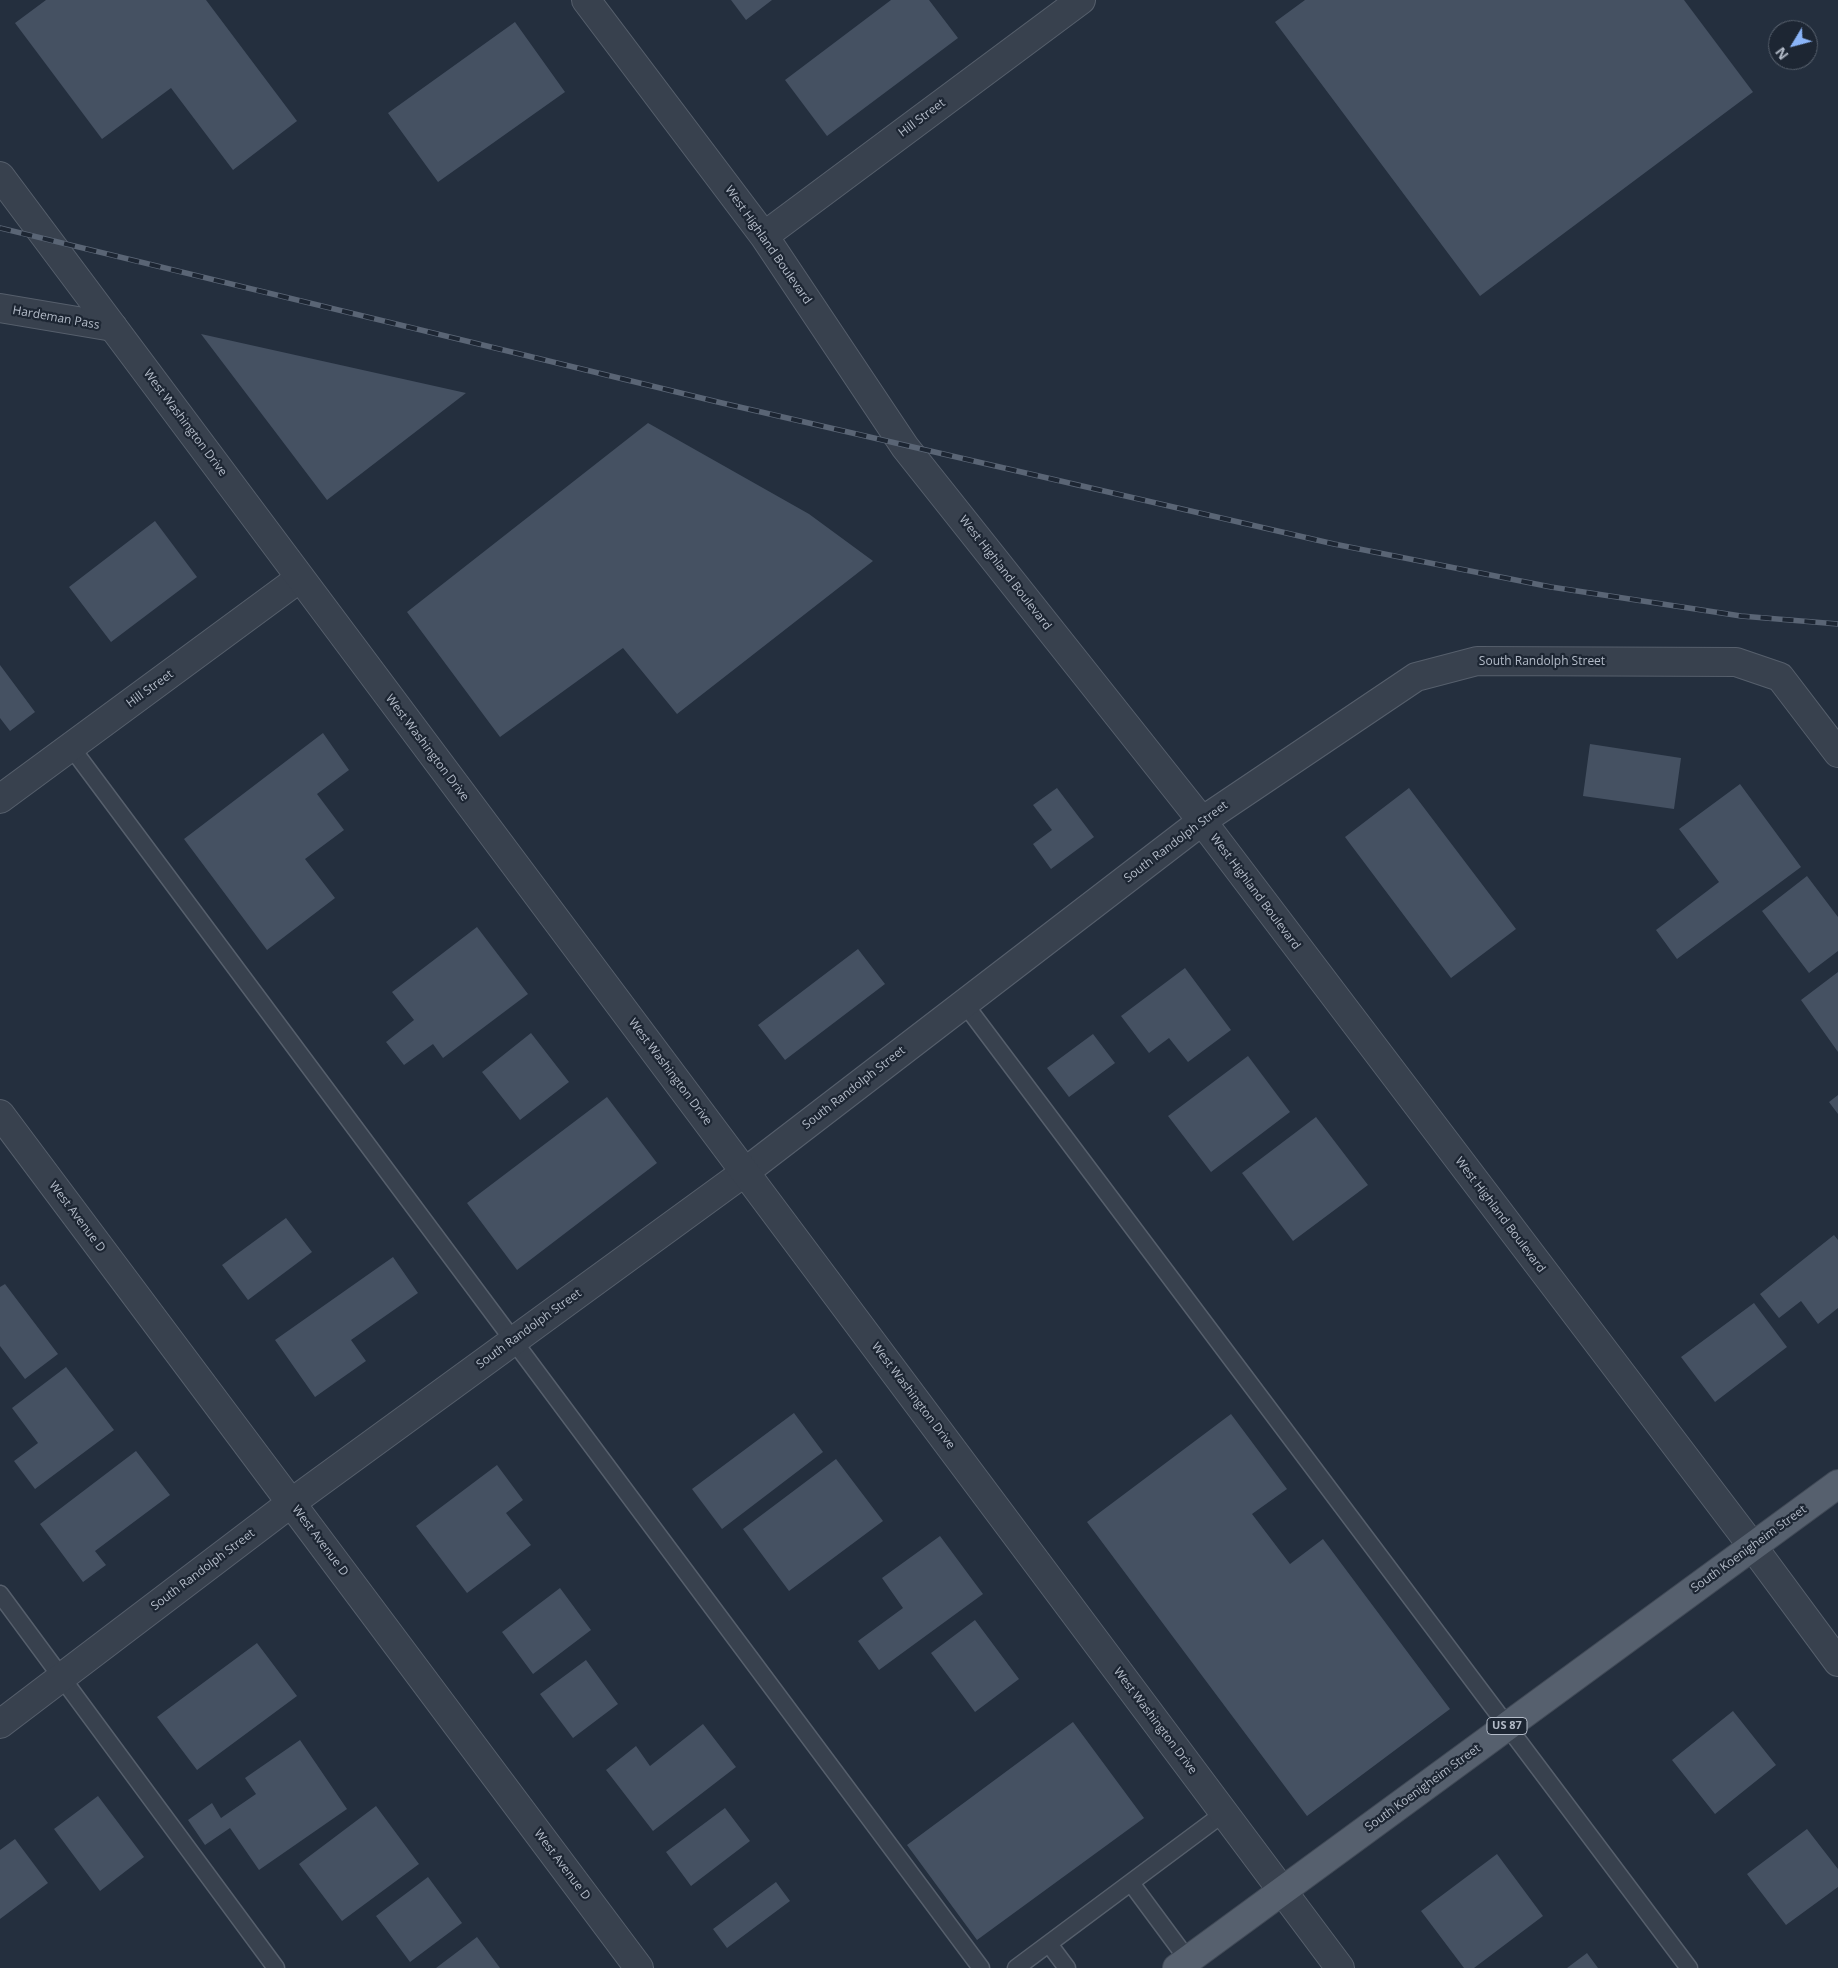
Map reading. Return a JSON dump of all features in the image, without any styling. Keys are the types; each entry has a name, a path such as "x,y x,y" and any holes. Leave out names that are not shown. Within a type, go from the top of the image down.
{"main road":[{"name":"South Koenigheim Street","path":"1182,1964 1283,1892 1838,1484"}],"street":[{"name":"West Highland Boulevard","path":"586,0 764,236 905,446 1202,821 1753,1547 1838,1662"},
{"name":"Hill Street","path":"764,236 1081,0"},
{"name":"West Washington Drive","path":"0,176 1340,1968"},
{"name":"Hardeman Pass","path":"0,308 113,327"},
{"name":"Hill Street","path":"0,800 300,578"},
{"name":"South Randolph Street","path":"0,1724 291,1503 745,1172 1202,821 1416,677 1477,661 1736,662 1780,677 1838,753"},
{"name":"West Avenue D","path":"0,1114 639,1968"}],"lane":[{"path":"71,747 981,1968"},
{"path":"964,1003 1689,1968"},
{"path":"0,1594 276,1968"},
{"path":"1016,1968 1224,1813"},
{"path":"1131,1882 1182,1964"},
{"path":"1049,1944 1067,1968"}],"building":[{"path":"46,0 206,0 297,121 233,170 171,88 102,139 15,23"},
{"path":"731,0 772,0 746,20"},
{"path":"891,0 929,0 958,38 827,136 785,80"},
{"path":"1305,0 1684,0 1753,92 1480,296 1275,22"},
{"path":"515,22 565,92 438,182 388,113"},
{"path":"201,334 466,393 327,500"},
{"path":"648,423 809,514 873,561 677,714 623,648 500,737 407,612"},
{"path":"155,521 197,577 111,642 69,587"},
{"path":"0,665 35,712 10,731 0,718"},
{"path":"323,733 349,770 317,794 344,830 305,859 335,898 267,950 184,839"},
{"path":"1590,744 1681,758 1674,809 1583,796"},
{"path":"1740,784 1801,867 1677,959 1656,930 1719,882 1679,829"},
{"path":"1057,788 1094,837 1051,869 1033,844 1052,830 1033,805"},
{"path":"1409,788 1516,929 1451,978 1345,837"},
{"path":"1807,876 1838,917 1838,951 1809,973 1762,911"},
{"path":"477,927 528,994 443,1058 433,1044 404,1065 386,1042 414,1020 392,992"},
{"path":"858,949 885,984 785,1060 758,1025"},
{"path":"1185,968 1231,1030 1188,1062 1169,1038 1149,1053 1121,1016"},
{"path":"1838,972 1838,1052 1801,1000"},
{"path":"531,1033 569,1082 520,1120 482,1072"},
{"path":"1093,1034 1115,1063 1069,1097 1047,1068"},
{"path":"1248,1056 1290,1112 1211,1172 1168,1116"},
{"path":"1838,1095 1838,1114 1829,1102"},
{"path":"607,1097 657,1163 517,1270 467,1203"},
{"path":"1316,1117 1368,1185 1293,1241 1242,1173"},
{"path":"286,1218 312,1252 248,1300 222,1265"},
{"path":"1834,1235 1838,1240 1838,1308 1818,1324 1801,1301 1779,1318 1760,1294"},
{"path":"393,1257 418,1293 351,1340 366,1361 315,1397 275,1340"},
{"path":"5,1284 58,1354 25,1379 0,1346 0,1287"},
{"path":"1754,1303 1787,1347 1715,1402 1681,1357"},
{"path":"66,1367 114,1430 35,1489 14,1461 38,1443 12,1408"},
{"path":"794,1413 823,1452 722,1529 692,1489"},
{"path":"1231,1414 1287,1489 1252,1514 1290,1564 1323,1539 1450,1709 1307,1816 1087,1522"},
{"path":"136,1451 170,1495 95,1551 106,1565 83,1582 40,1524"},
{"path":"836,1459 883,1521 789,1591 743,1529"},
{"path":"497,1465 523,1500 506,1513 531,1545 467,1593 416,1526"},
{"path":"940,1536 983,1594 879,1670 858,1641 903,1608 882,1578"},
{"path":"560,1588 591,1630 533,1674 502,1632"},
{"path":"975,1620 1019,1679 975,1712 931,1653"},
{"path":"257,1643 297,1696 197,1770 157,1717"},
{"path":"586,1660 618,1704 573,1738 540,1694"},
{"path":"1733,1711 1776,1765 1715,1814 1672,1760"},
{"path":"1073,1722 1144,1818 977,1940 907,1845"},
{"path":"703,1724 736,1767 653,1831 606,1770 636,1746 650,1766"},
{"path":"300,1740 347,1809 259,1870 230,1828 205,1845 188,1820 212,1803 221,1818 256,1794 245,1778"},
{"path":"98,1796 144,1857 100,1891 54,1829"},
{"path":"376,1806 419,1864 342,1921 299,1864"},
{"path":"725,1808 750,1841 691,1886 666,1852"},
{"path":"1807,1829 1838,1869 1838,1887 1786,1925 1747,1874"},
{"path":"15,1839 48,1883 0,1919 0,1850"},
{"path":"1497,1854 1543,1916 1474,1968 1464,1968 1421,1911"},
{"path":"428,1877 462,1923 410,1962 376,1916"},
{"path":"776,1882 790,1901 727,1948 713,1929"},
{"path":"477,1937 500,1968 436,1968"},
{"path":"1587,1953 1598,1968 1567,1968"}],"railway":[{"path":"0,228 722,403 1334,544 1551,587 1741,616 1838,624"}]}
